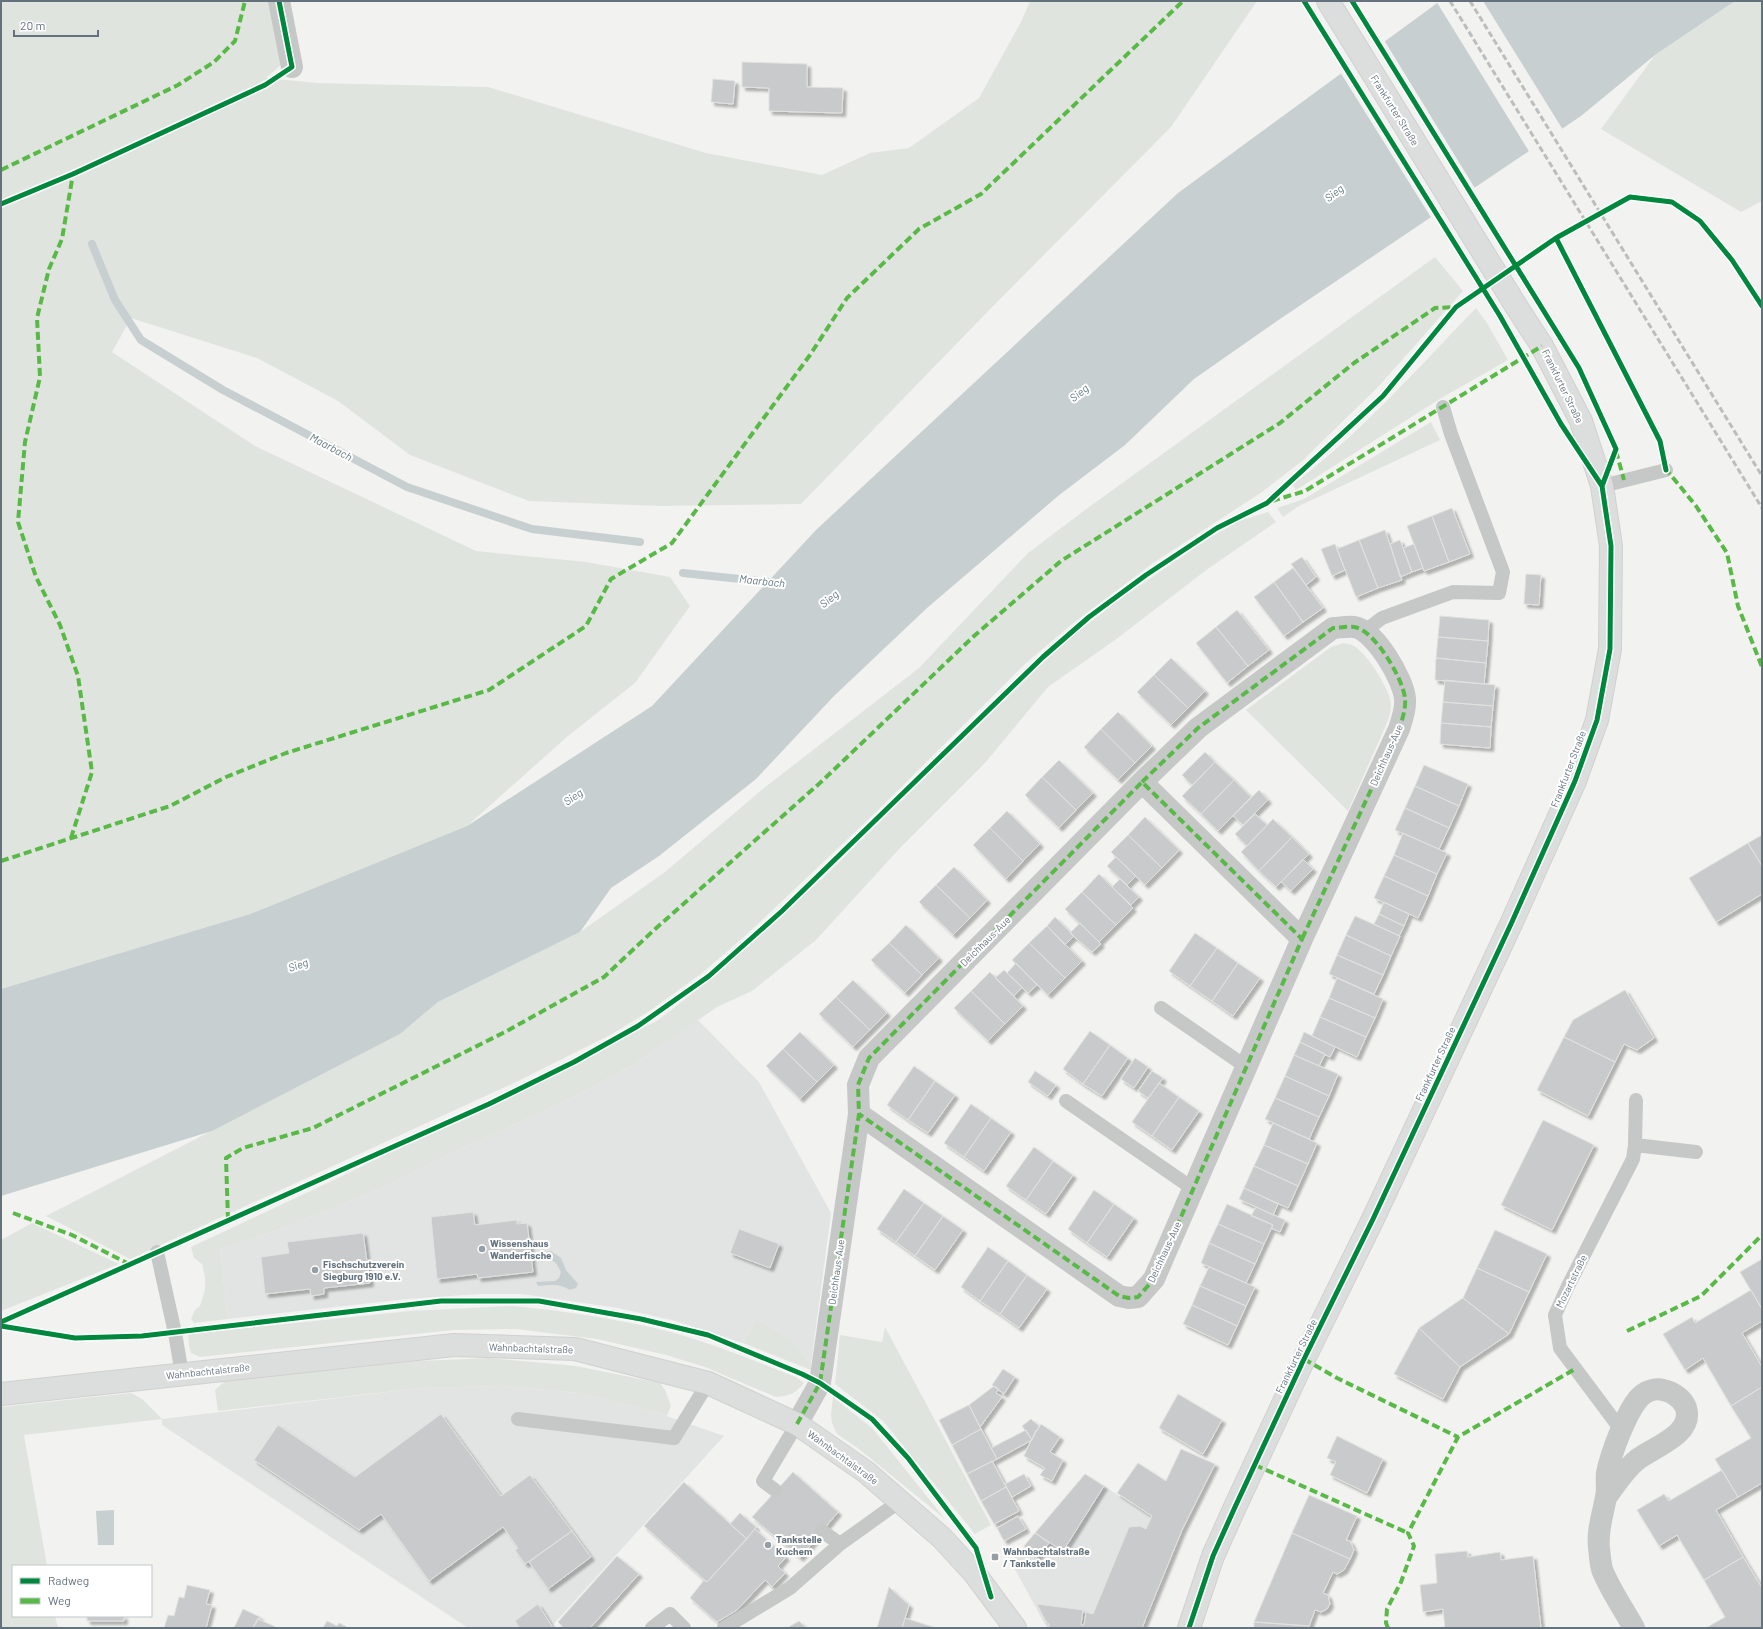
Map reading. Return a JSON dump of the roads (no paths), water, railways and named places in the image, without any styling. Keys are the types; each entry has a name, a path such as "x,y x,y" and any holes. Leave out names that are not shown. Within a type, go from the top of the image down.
{"main road":[{"name":"Frankfurter Straße","path":"1189,1628 1213,1556 1235,1507 1301,1366 1376,1212 1511,924 1575,781 1597,720 1610,649 1611,546 1602,486 1580,421 1542,346 1328,1"},
{"name":"Wahnbachtalstraße","path":"1,1394 454,1345 575,1349 708,1383 797,1424 866,1472 942,1538 974,1574 1015,1628"}],"street":[{"path":"279,1 292,67"},
{"name":"Deichhaus-Aue","path":"797,1424 820,1383 859,1114 858,1085 869,1058 1142,782 1198,728 1333,628 1354,626 1365,631 1382,652 1398,676 1405,699 1404,712 1399,729 1245,1066 1154,1279 1138,1296 1129,1298 1120,1296 859,1114"},
{"path":"1142,782 1302,939"},
{"path":"1607,1496 1637,1460 1681,1431 1685,1425 1687,1410 1680,1400 1673,1394 1664,1390 1653,1389 1640,1397 1631,1410 1607,1474 1607,1496 1599,1526 1598,1547 1603,1571 1634,1628"}],"lane":[{"path":"1365,631 1382,618 1453,592 1499,593 1503,572 1451,434 1443,406"},
{"path":"1602,486 1666,470"},
{"path":"1161,1008 1245,1066"},
{"name":"Mozartstraße","path":"1622,1431 1560,1348 1555,1315 1568,1286 1633,1159 1635,1145 1636,1100"},
{"path":"1066,1101 1192,1188"},
{"path":"1635,1145 1696,1152"},
{"path":"157,1252 175,1333 182,1374"},
{"path":"518,1419 674,1438 708,1383"},
{"path":"776,1490 764,1481 797,1424"},
{"path":"724,1628 790,1588 840,1544 900,1501"},
{"path":"822,1530 840,1544"},
{"path":"652,1628 670,1614 684,1628"}],"water":[{"name":"Sieg","path":"1440,1 1735,1 1655,55 1581,116 1277,321 1194,379 1125,445 1058,496 927,608 834,696 756,779 659,856 611,888 580,932 438,1002 400,1034 212,1131 1,1196 1,989 250,914 467,826 652,706 816,530 1178,193"},
{"path":"551,1251 561,1258 566,1270 578,1284 576,1288 570,1290 558,1285 538,1286 536,1282 555,1281 559,1278 561,1272 556,1263 546,1256 546,1252"},
{"path":"114,1510 114,1545 98,1545 96,1511"}],"waterway":[{"name":"Maarbach","path":"92,244 115,300 141,340 223,390 407,487 532,529 640,542"},
{"name":"Maarbach","path":"683,573 778,583"}],"railway":[{"path":"1450,1 1762,508"},
{"path":"1470,1 1762,476"}],"place":[{"name":"Wissenshaus Wanderfische","path":"482,1249"},
{"name":"Fischschutzverein Siegburg 1910 e.V.","path":"315,1270"},
{"name":"Tankstelle Kuchem","path":"768,1545"},
{"name":"Wahnbachtalstraße / Tankstelle","path":"995,1557"}]}
